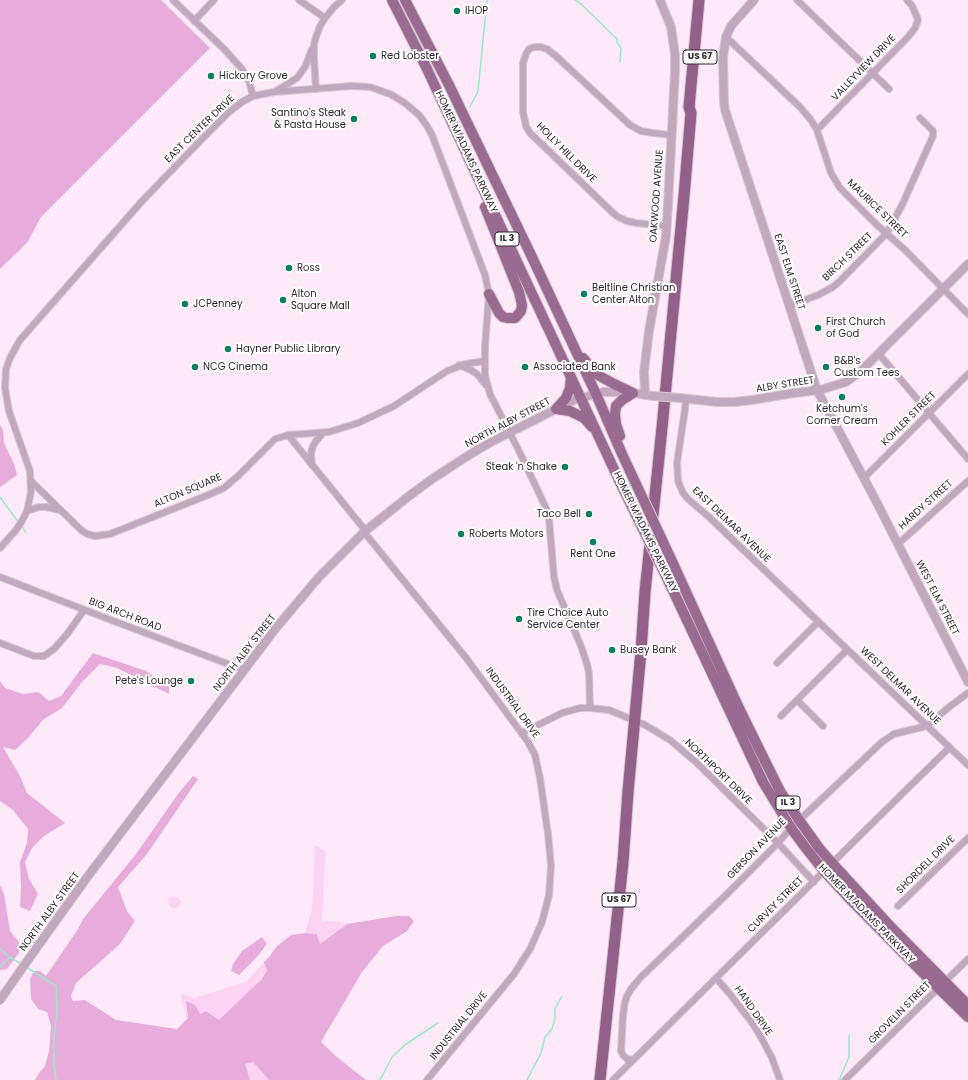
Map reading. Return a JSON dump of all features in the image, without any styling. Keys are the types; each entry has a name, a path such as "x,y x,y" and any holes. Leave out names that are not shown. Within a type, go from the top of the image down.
{"highway":[{"name":"US 67","path":"600,1080 623,862 645,592 662,428 691,113 689,108 699,0"},
{"name":"US 67","path":"691,113 694,108 706,0"}],"main road":[{"name":"HOMER M ADAMS PARKWAY","path":"388,0 394,5 427,69 619,480 669,582 763,782 791,828 824,871 859,909 942,985 968,1005"},
{"name":"HOMER M ADAMS PARKWAY","path":"406,1 466,120 531,255 738,706 780,791 819,848 942,985 968,1017"},
{"path":"427,69 463,153 519,292 522,305 521,311 515,318 511,319 503,316 499,313 489,294"},
{"path":"572,343 596,374 633,393"},
{"path":"556,409 566,398 570,388 571,375"},
{"path":"632,476 616,424 615,414 616,406 633,393"},
{"path":"556,409 570,411 584,418 596,431"}],"street":[{"path":"173,0 224,49 242,69 249,81 253,96"},
{"path":"194,21 214,0"},
{"path":"299,0 325,18"},
{"path":"274,92 292,82 302,72 320,26 334,7 342,0"},
{"name":"OAKWOOD AVENUE","path":"649,395 644,372 666,226 675,71 675,56 670,27 660,0"},
{"name":"EAST ELM STREET","path":"754,0 731,26 726,37 723,58 725,110 817,390 898,544"},
{"path":"797,0 889,89"},
{"name":"VALLEYVIEW DRIVE","path":"817,130 908,37 917,25 917,17 912,6 907,0"},
{"name":"MAURICE STREET","path":"726,37 800,107 811,120 817,130 824,153 836,182 847,196 905,250 968,314"},
{"path":"314,44 316,88"},
{"name":"HOLLY HILL DRIVE","path":"666,226 627,222 618,217 530,133 526,126 523,112 523,63 526,54 534,47 547,49 630,125 641,131 671,135"},
{"name":"EAST CENTER DRIVE","path":"0,548 16,530 27,512 31,492 30,471 6,400 5,388 6,369 10,358 23,336 112,235 164,179 229,112 242,102 253,96 274,92 351,86 365,86 377,89 390,94 405,103 420,116 427,126 432,135 485,275 489,294 485,346 485,374 490,394 527,467 548,515 554,577 557,590 579,641 587,664 589,673 590,708"},
{"name":"BIRCH STREET","path":"789,306 818,295 833,287 887,233 903,203 933,136 933,131 920,118"},
{"name":"ALBY STREET","path":"581,397 603,392 614,392 717,402 734,402 817,390 840,384 854,378 968,264"},
{"path":"879,354 968,459"},
{"name":"ALTON SQUARE","path":"31,481 81,530 87,534 95,536 110,534 208,496 224,488 275,439 288,435 323,433 354,424 394,406 447,371 459,365 485,361"},
{"path":"459,365 477,374 489,390"},
{"name":"KOHLER STREET","path":"864,478 968,374"},
{"name":"NORTH ALBY STREET","path":"0,1000 82,884 244,670 299,600 335,562 364,532 432,479 480,448 581,397"},
{"name":"EAST DELMAR AVENUE","path":"683,398 685,409 677,463 678,481 683,493 688,500 709,517 818,622"},
{"path":"312,465 311,453 313,446 323,433"},
{"name":"INDUSTRIAL DRIVE","path":"288,435 365,530 364,532 467,658 533,749 540,778 551,866 550,886 542,922 530,949 514,974 427,1080"},
{"name":"HARDY STREET","path":"898,544 968,481"},
{"path":"27,512 39,507 60,510"},
{"name":"WEST ELM STREET","path":"898,544 968,682"},
{"name":"BIG ARCH ROAD","path":"0,577 244,670"},
{"path":"0,643 34,656 44,656 54,649 68,633 84,610"},
{"path":"777,663 818,622"},
{"name":"WEST DELMAR AVENUE","path":"818,622 968,765"},
{"path":"781,716 848,650"},
{"name":"GERSON AVENUE","path":"634,1059 628,1060 621,1051 623,1015 625,1002 640,978 778,843 799,820 886,738 927,726 968,693"},
{"path":"797,700 824,726"},
{"name":"NORTHPORT DRIVE","path":"522,734 562,713 580,708 609,710 645,725 670,740 697,763 778,843 814,882"},
{"name":"CURVEY STREET","path":"613,1080 950,748"},
{"name":"SHORDELL DRIVE","path":"898,906 968,838"},
{"name":"GROVELIN STREET","path":"845,1080 968,960"},
{"name":"HAND DRIVE","path":"716,978 753,1024 772,1058 780,1080"}],"shaded area":[{"path":"0,0 161,0 210,48 41,217 27,243 0,269"},
{"path":"0,425 3,430 4,443 14,464 17,475 0,487"},
{"path":"93,653 146,671 169,687 169,694 117,668 100,664 82,682 62,708 44,719 26,740 15,750 3,747 20,776 27,793 65,823 44,836 32,848 25,862 29,879 38,894 30,911 20,907 20,862 27,843 28,829 13,810 0,801 0,681 5,688 23,694 38,692 49,701 61,696"},
{"path":"193,776 198,779 147,854 118,887 127,911 135,921 120,944 76,983 71,996 73,1001 85,1000 116,1020 177,1029 188,1018 186,1001 195,1005 200,1014 206,1011 219,1020 261,980 267,971 264,962 277,946 291,935 305,933 317,934 320,944 347,924 396,916 409,916 414,921 407,931 383,946 362,972 321,1042 366,1080 269,1080 253,1062 245,1064 250,1080 35,1080 45,1066 49,1051 51,1026 47,1012 38,1009 31,999 30,979 34,971 40,971 46,976 78,929 83,919 136,854 178,794"},
{"path":"315,845 325,851 322,921 335,921 347,924 320,944 317,934 305,933 312,909"},
{"path":"0,885 4,894 10,931 19,942 19,953 7,969 0,970"},
{"path":"171,896 178,897 181,902 177,908 171,908 167,901"},
{"path":"262,937 267,944 257,957 239,975 231,971 233,964 242,951"},
{"path":"264,962 267,971 261,980 219,1020 206,1011 200,1015 186,1001 187,1019 181,997 182,993 194,998 246,982"},
{"path":"253,1062 269,1080 250,1080 245,1064"}],"waterway":[{"path":"470,107 478,91 487,0"},
{"path":"575,0 617,39 617,42 621,48 620,62"},
{"path":"0,497 19,523"},
{"path":"22,526 26,533"},
{"path":"0,949 21,964"},
{"path":"0,967 10,957"},
{"path":"26,967 56,986 57,1012 54,1035 54,1063 56,1080"},
{"path":"527,1080 541,1053 545,1037 552,1029 555,1019 555,1009 562,996"},
{"path":"380,1080 392,1057 406,1044 438,1023"},
{"path":"840,1080 849,1057 849,1035"}],"place":[{"name":"IHOP","path":"457,11"},
{"name":"Red Lobster","path":"373,56"},
{"name":"Hickory Grove","path":"211,76"},
{"name":"Santino's Steak & Pasta House","path":"354,119"},
{"name":"Ross","path":"289,268"},
{"name":"Beltline Christian Center Alton","path":"584,294"},
{"name":"Alton Square Mall","path":"283,300"},
{"name":"JCPenney","path":"185,304"},
{"name":"First Church of God","path":"818,328"},
{"name":"Hayner Public Library","path":"228,349"},
{"name":"NCG Cinema","path":"195,367"},
{"name":"Associated Bank","path":"525,367"},
{"name":"B&B's Custom Tees","path":"826,367"},
{"name":"Ketchum's Corner Cream","path":"842,397"},
{"name":"Steak 'n Shake","path":"565,467"},
{"name":"Taco Bell","path":"589,514"},
{"name":"Roberts Motors","path":"461,534"},
{"name":"Rent One","path":"593,542"},
{"name":"Tire Choice Auto Service Center","path":"519,619"},
{"name":"Busey Bank","path":"612,650"},
{"name":"Pete's Lounge","path":"191,681"}]}
